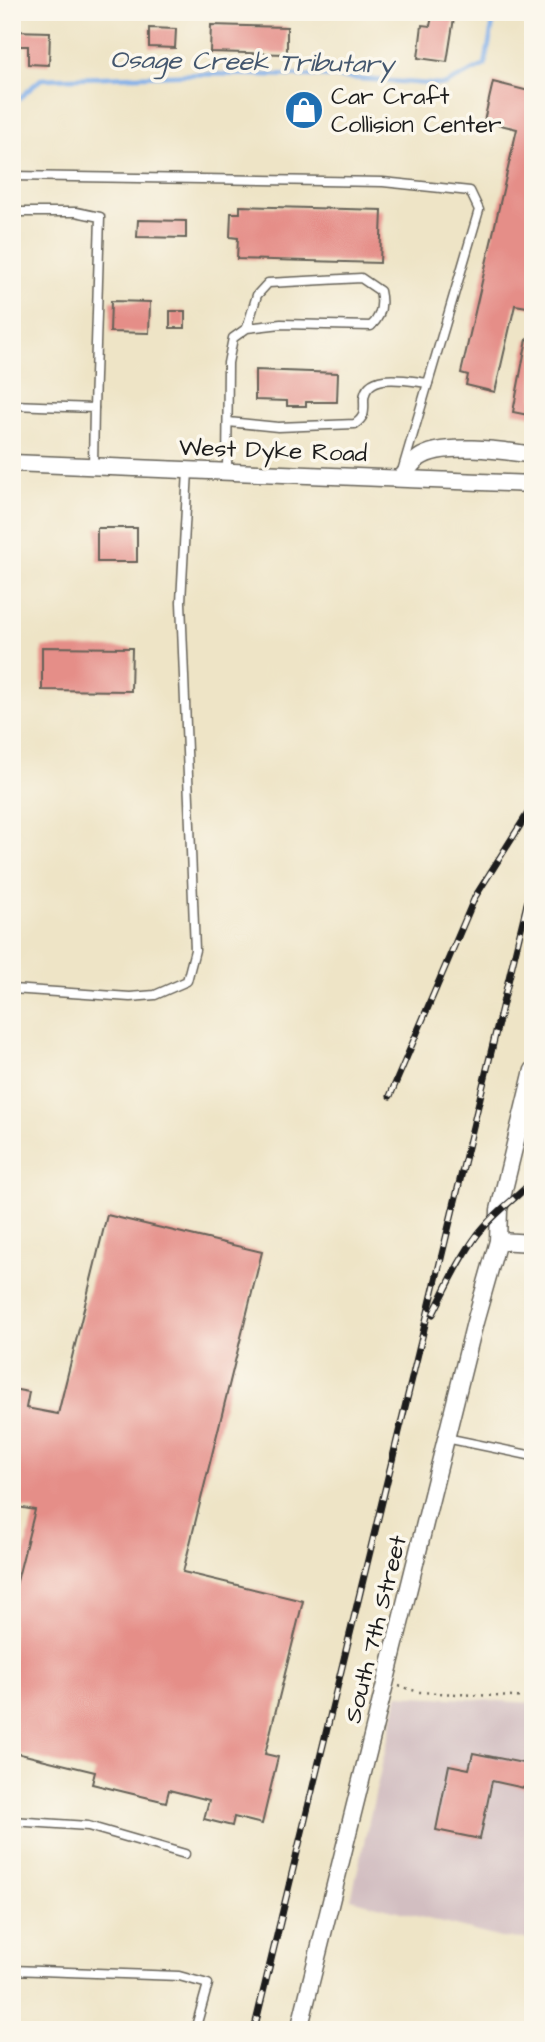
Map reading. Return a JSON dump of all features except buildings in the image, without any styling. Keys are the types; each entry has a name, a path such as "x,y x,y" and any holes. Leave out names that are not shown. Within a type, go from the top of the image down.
{"street":[{"path":"401,478 420,457 448,449 499,449 533,456"},
{"name":"West Dyke Road","path":"12,463 533,484"},
{"name":"South 7th Street","path":"299,2030 446,1438 498,1241 499,1210 531,1081"},
{"path":"498,1241 533,1243"}],"lane":[{"path":"12,176 383,181 470,191 479,211 401,478"},
{"path":"12,212 76,212 100,217 93,466"},
{"path":"228,471 228,363 233,338 247,328 281,324 371,326 377,321 383,305 380,291 361,278 268,284 257,295 247,328"},
{"path":"228,422 278,427 355,424 362,419 365,411 364,396 369,387 379,379 429,383"},
{"path":"12,405 94,408"},
{"path":"12,989 130,997 155,995 187,981 195,950 181,602 188,470"},
{"path":"446,1438 533,1456"},
{"path":"12,1821 88,1826 185,1854"},
{"path":"12,1970 179,1976 208,1984 195,2030"}],"path":[{"path":"385,1682 419,1692 533,1698"}],"shaded area":[{"path":"398,1695 533,1703 533,1939 501,1938 351,1899"}],"waterway":[{"name":"Osage Creek Tributary","path":"12,105 41,79 204,74 319,76 444,85 485,65 495,12"}],"railway":[{"path":"390,1096 475,897 533,805"},
{"path":"254,2030 533,879"},
{"path":"433,1314 460,1263 484,1226 533,1181"}],"place":[{"name":"Car Craft Collision Center","path":"304,110"}]}
